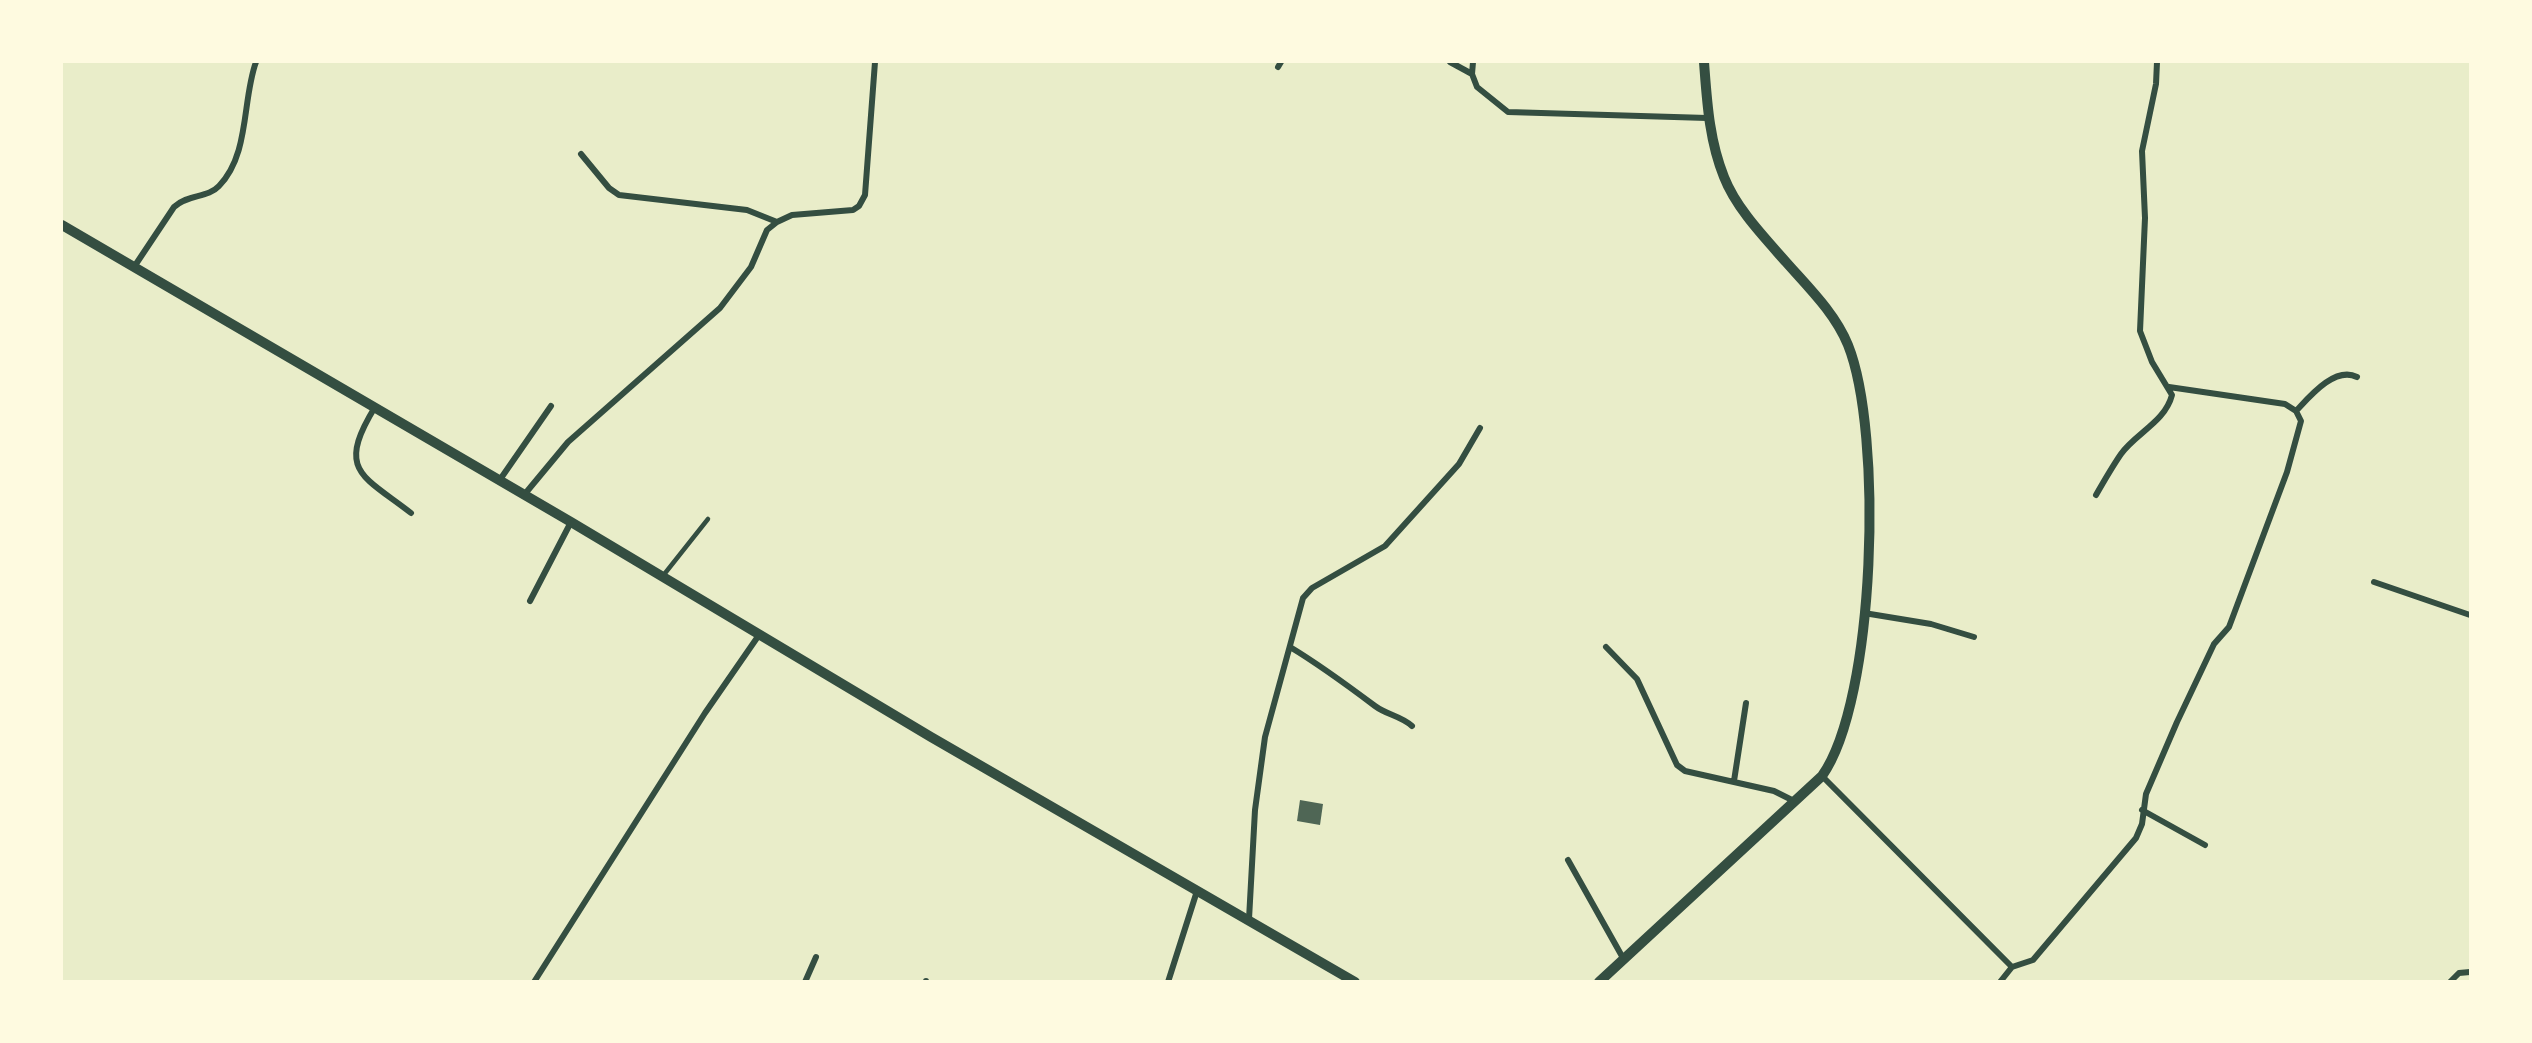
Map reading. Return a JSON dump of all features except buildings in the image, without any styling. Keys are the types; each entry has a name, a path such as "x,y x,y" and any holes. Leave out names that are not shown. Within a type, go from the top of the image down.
{"street":[{"path":"134,267 174,207 182,199 218,188 231,171 237,154 256,62"},
{"path":"524,496 568,442 720,308 751,267 767,230 792,215 853,210 859,206 865,195 875,62"},
{"path":"1450,62 1472,74"},
{"path":"1473,62 1472,74 1477,87 1508,112 1707,118"},
{"path":"1599,981 1822,776 1834,759 1850,711 1859,664 1864,613 1870,472 1858,381 1848,345 1816,295 1772,246 1738,202 1724,178 1707,118 1704,62"},
{"path":"2097,495 2122,452 2169,405 2172,395 2152,362 2140,331 2145,229 2142,151 2156,84 2157,62"},
{"path":"581,154 609,188 619,195 747,210 777,222"},
{"path":"62,225 571,522 759,635 1355,981"},
{"path":"2296,411 2307,399 2340,374 2348,373 2357,377"},
{"path":"2000,981 2012,967 2033,960 2136,838 2142,824 2142,810 2146,794 2183,708 2214,644 2229,627 2287,472 2301,421 2296,411 2285,404 2169,387"},
{"path":"499,482 551,406"},
{"path":"375,407 357,441 354,458 356,467 365,478 411,513"},
{"path":"1249,920 1255,810 1265,737 1306,592 1385,546 1459,464 1480,428"},
{"path":"530,601 571,522"},
{"path":"2374,582 2470,615"},
{"path":"1864,613 1931,624 1974,637"},
{"path":"534,981 705,713 759,635"},
{"path":"1290,647 1330,671 1376,707 1396,714 1412,726"},
{"path":"1606,647 1637,679 1677,765 1685,771 1774,791 1796,802"},
{"path":"1734,781 1746,703"},
{"path":"1822,776 2012,967"},
{"path":"2142,810 2205,845"},
{"path":"1568,860 1623,958"},
{"path":"1168,981 1197,891"},
{"path":"805,981 816,957"},
{"path":"2450,981 2459,973 2470,972"}],"lane":[{"path":"662,577 708,519"}]}
